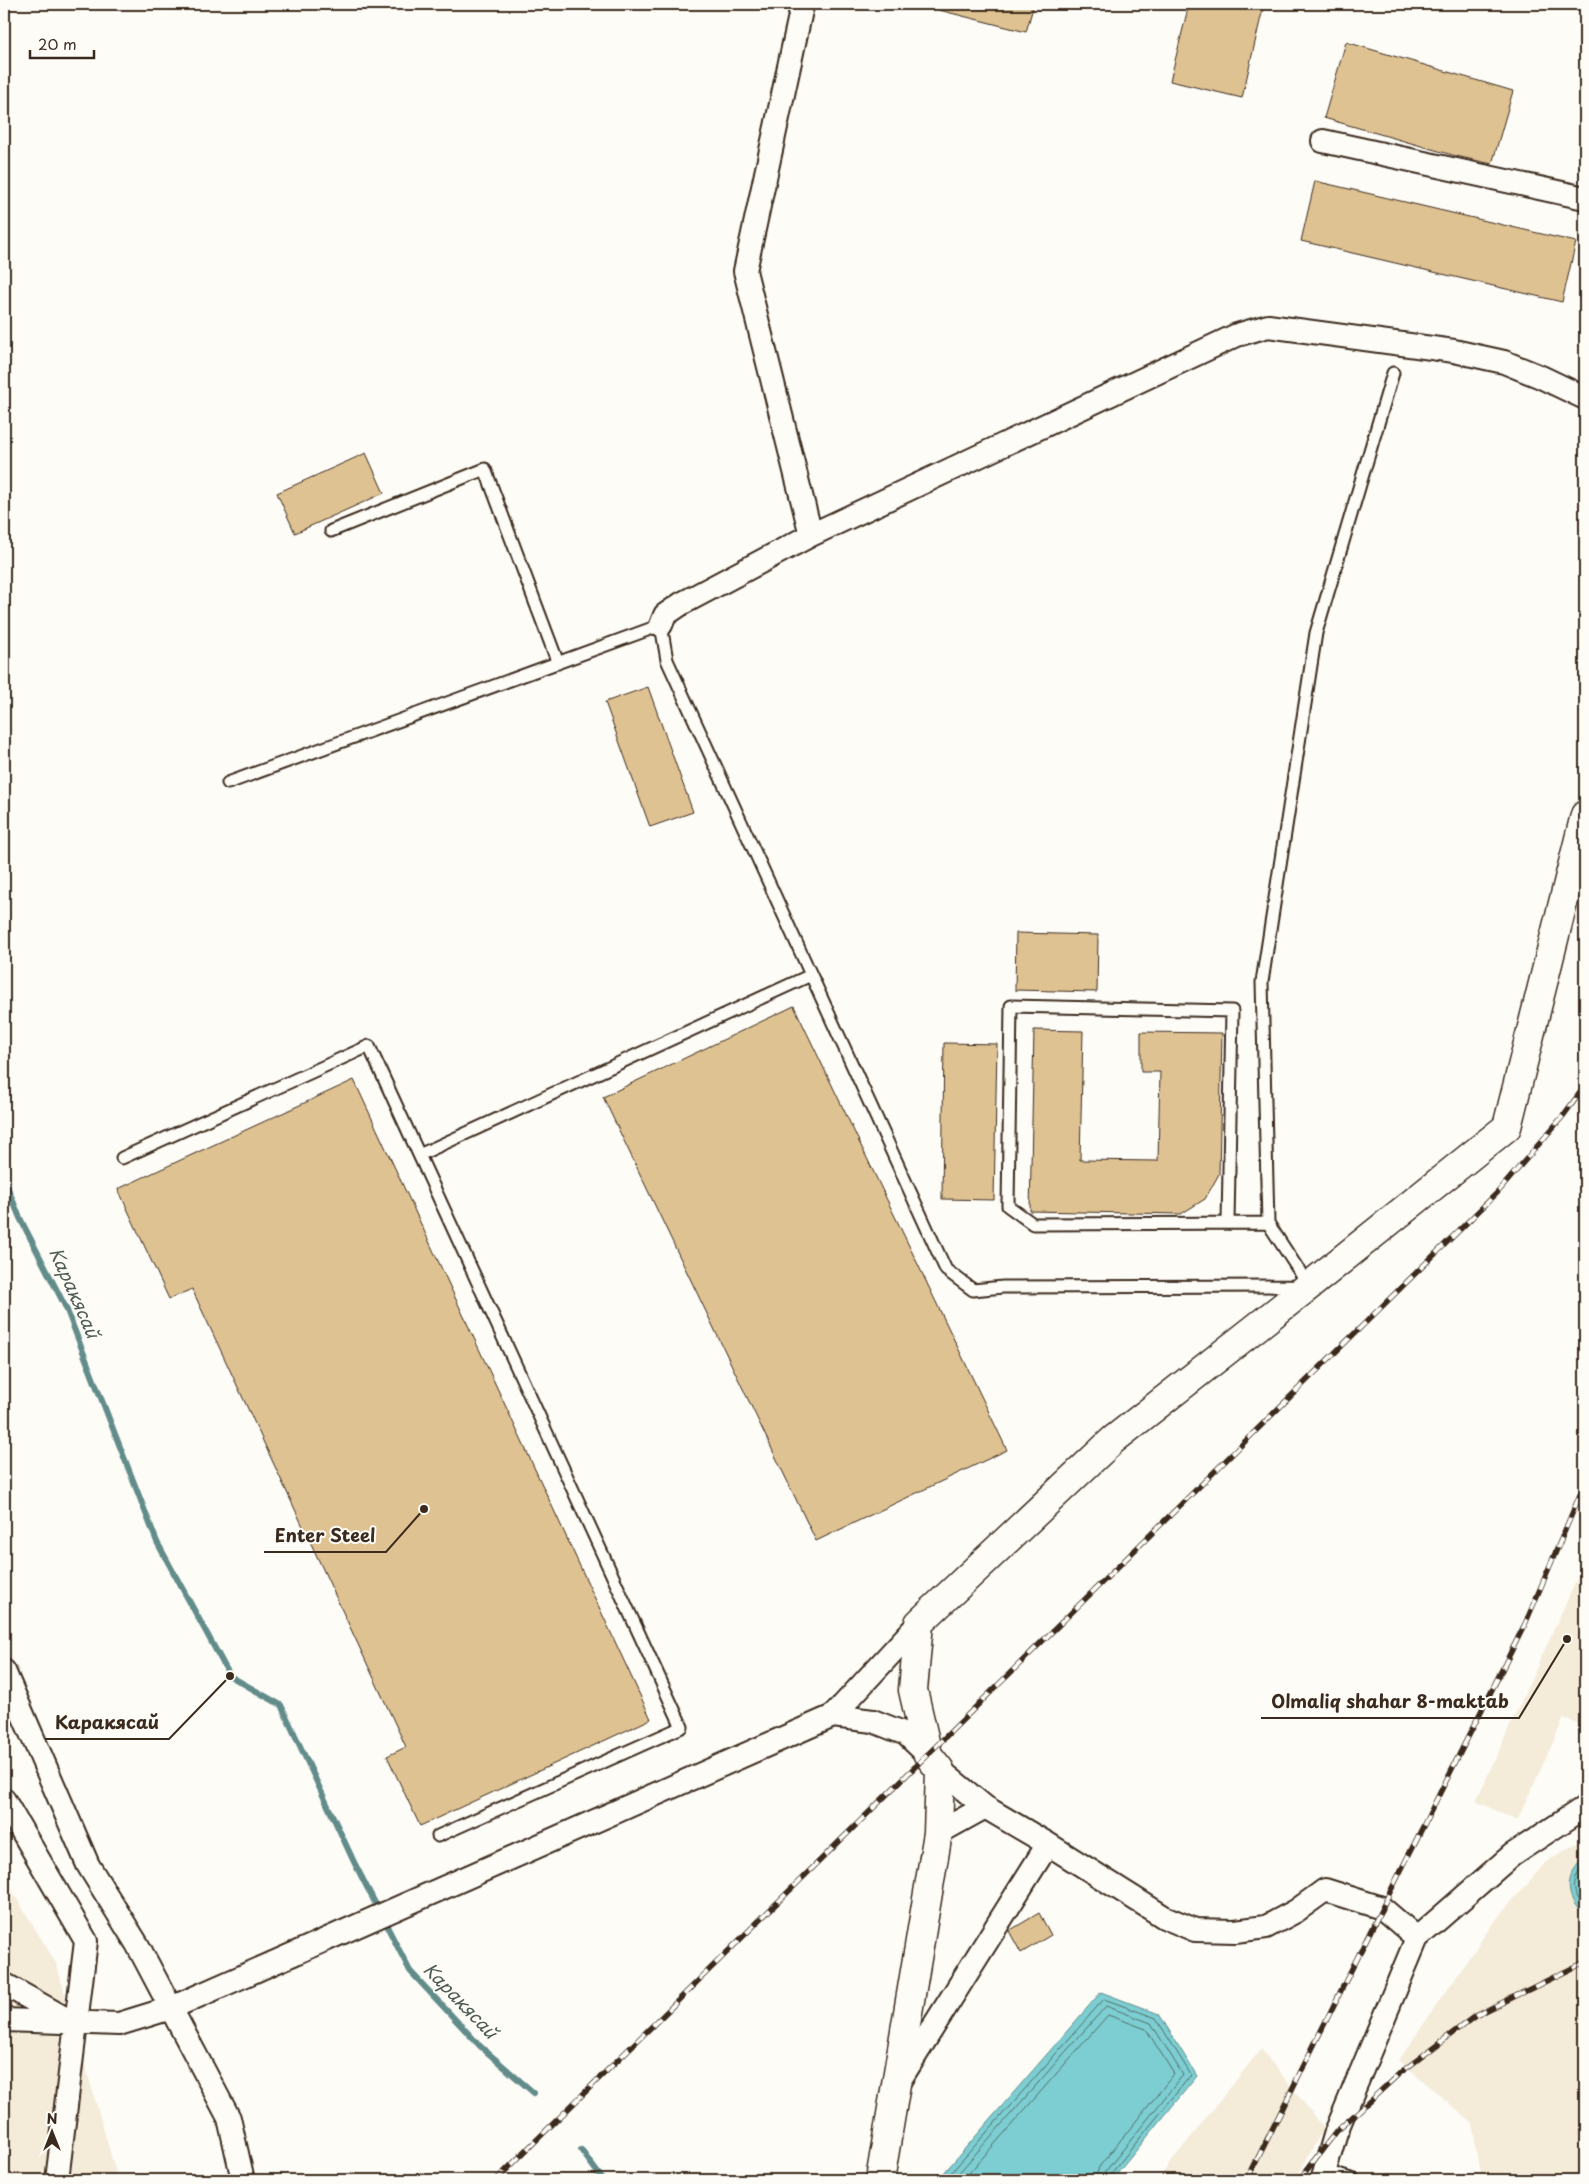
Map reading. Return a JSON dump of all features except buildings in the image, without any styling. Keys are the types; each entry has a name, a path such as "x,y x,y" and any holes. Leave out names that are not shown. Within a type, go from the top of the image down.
{"street":[{"path":"802,6 745,271 811,535"},
{"path":"1323,141 1585,198"},
{"path":"661,625 665,615 681,604 811,535 1238,335 1268,326 1454,351 1504,362 1585,398"},
{"path":"4,2020 119,2024 171,2008 833,1716 919,1623 1113,1440 1507,1127 1585,815"},
{"path":"880,2180 938,1833 934,1763 913,1690 919,1623"},
{"path":"4,1671 88,1865 137,1944 229,2118 243,2180"},
{"path":"833,1716 873,1721 906,1734 934,1763 985,1807 1164,1917 1195,1930 1235,1932 1266,1926 1296,1911 1325,1890 1382,1908 1417,1938"},
{"path":"4,1800 86,1941 57,2180"},
{"path":"938,1833 985,1807"},
{"path":"1323,2176 1336,2132 1417,1938 1512,1855 1585,1807"},
{"path":"895,2088 1048,1844"},
{"path":"4,1984 76,2024"}],"lane":[{"path":"1309,1286 1268,1223 1262,982 1316,633 1393,373"},
{"path":"331,531 485,469 558,663"},
{"path":"228,784 661,625 667,660 946,1270 973,1290 1003,1287 1309,1286"},
{"path":"419,1155 811,974"},
{"path":"1228,1222 1232,1011 1011,1006 1008,1206 1033,1224 1268,1223"},
{"path":"122,1158 369,1046 682,1727 438,1836"},
{"path":"1323,2176 1354,2180"}],"shaded area":[{"path":"1585,1561 1585,1726 1564,1718 1517,1821 1476,1801"},
{"path":"1585,1838 1585,2180 1482,2180 1472,2123 1399,2060 1493,1923 1546,1862"},
{"path":"4,1878 56,1963 118,2180 4,2180"},
{"path":"1261,2049 1324,2128 1295,2180 1157,2180"}],"water":[{"path":"1585,1857 1585,1916 1573,1901 1569,1886 1573,1872"},
{"path":"1101,1992 1159,2014 1197,2076 1112,2180 946,2180 942,2175"}],"waterway":[{"name":"Каракясай","path":"4,1179 20,1218 66,1308 157,1542 230,1676 281,1705 354,1862 410,1971 480,2046 534,2093"},
{"name":"Каракясай","path":"581,2150 603,2180"}],"railway":[{"path":"496,2180 1498,1192 1563,1116 1585,1086"},
{"path":"1247,2180 1526,1622 1585,1483"},
{"path":"1299,2180 1336,2132 1400,2073 1475,2016 1585,1962"}],"place":[{"name":"Enter Steel","path":"424,1509"},
{"name":"Olmaliq shahar 8-maktab","path":"1567,1639"},
{"name":"Каракясай","path":"230,1676"}]}
